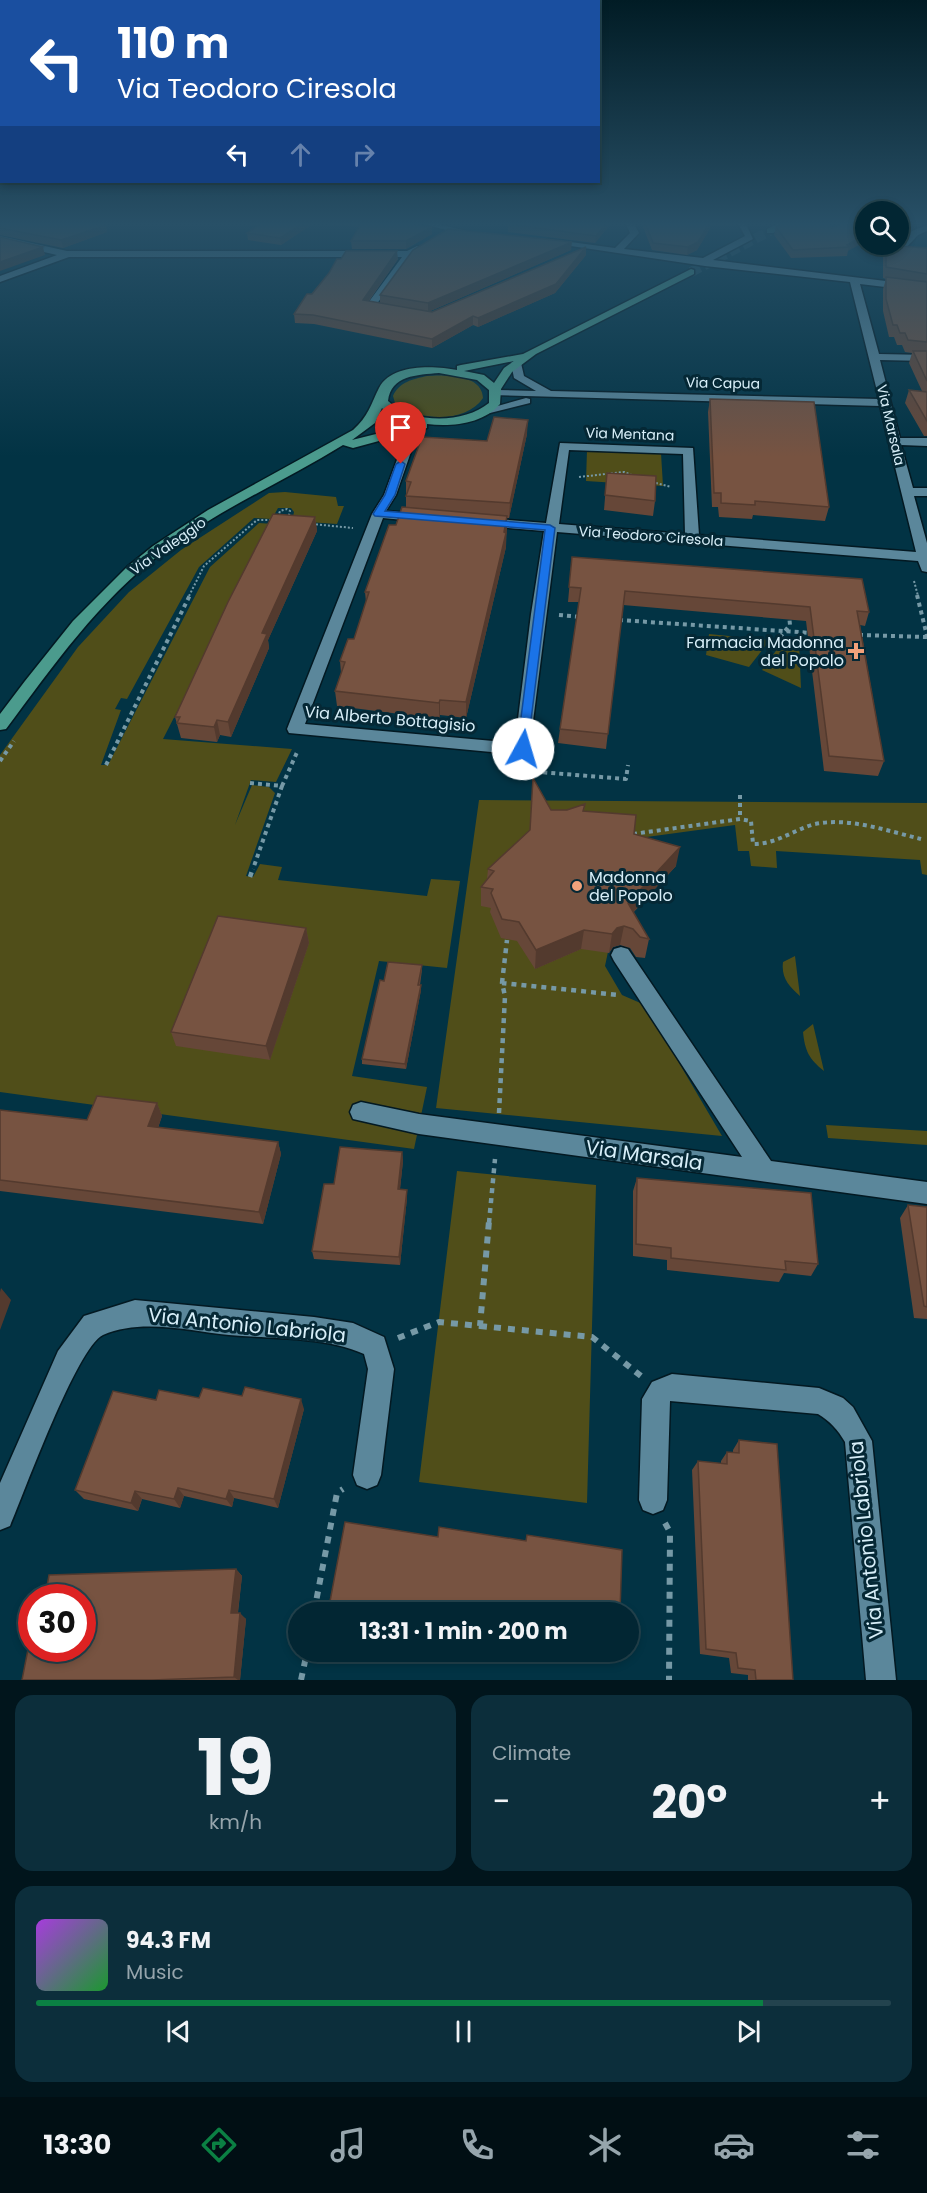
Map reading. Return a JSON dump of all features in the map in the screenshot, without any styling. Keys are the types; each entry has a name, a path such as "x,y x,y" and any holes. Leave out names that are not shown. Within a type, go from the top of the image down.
{"main road":[{"path":"381,397 384,405 406,418 441,423 460,421 486,411 496,399 501,377 516,363 532,352 635,300"},
{"path":"439,370 482,366 532,352"},
{"path":"439,370 474,375 496,391"},
{"name":"Via Valeggio","path":"0,725 67,638 133,569 207,518 319,456 371,421 383,389 392,381 404,375 439,370"},
{"name":"Via Valeggio","path":"319,456 387,433 460,421"}],"street":[{"path":"375,300 370,307 394,311"},
{"name":"Via Marsala","path":"860,300 876,357 893,441 926,563"},
{"path":"876,357 927,358"},
{"name":"Via Capua","path":"516,363 519,378 525,383 561,396"},
{"name":"Via Capua","path":"496,391 561,396 884,403"},
{"name":"Via Capua","path":"486,411 509,404 561,396"},
{"path":"893,441 927,442"},
{"name":"Via Mentana","path":"550,528 564,446 689,451 692,539"},
{"name":"Via Alberto Bottagisio","path":"406,449 390,495 378,514 295,729 523,749 550,528"},
{"path":"907,492 927,492"},
{"path":"378,514 433,518"},
{"name":"Via Teodoro Ciresola","path":"468,521 692,539 926,563"},
{"path":"621,955 766,1173"},
{"name":"Via Marsala","path":"361,1112 419,1125 927,1193"},
{"name":"Via Antonio Labriola","path":"0,1516 67,1360 93,1325 135,1313 314,1330 353,1336 375,1347"},
{"path":"367,1475 381,1370 375,1347"},
{"name":"Via Antonio Labriola","path":"661,1391 672,1387 819,1401 835,1407 850,1423 858,1441 881,1680"},
{"path":"653,1500 655,1399 661,1391"}],"path":[{"path":"558,479 624,472 663,486 690,489"},
{"path":"106,765 204,567 257,520 277,520 280,511 286,509 290,511 287,522"},
{"path":"310,524 372,530"},
{"path":"780,637 790,625 789,613"},
{"path":"538,614 584,617"},
{"path":"619,620 816,633"},
{"path":"849,634 927,637"},
{"path":"250,877 296,750 307,751"},
{"path":"250,783 282,786"},
{"path":"740,795 740,819"},
{"path":"633,834 740,819 751,820 753,844 770,845 805,827 825,823 870,828 921,839"},
{"path":"480,1326 497,1134 505,996 502,983 507,940"},
{"path":"502,983 649,998"},
{"path":"375,1347 439,1322 592,1337 661,1391"},
{"path":"316,1602 337,1492 367,1475"},
{"path":"653,1500 670,1532 669,1680"},
{"path":"301,1680 305,1662"}],"shaded area":[{"path":"427,376 452,376 470,380 481,390 483,398 465,412 441,417 416,413 395,403 393,396 399,387"},
{"path":"587,450 661,453 663,486 586,481"},
{"path":"285,492 336,497 338,506 344,506 337,524 292,521 294,512 291,508 278,508 272,519 254,518 199,567 127,699 121,698 115,709 121,710 101,765 108,765 210,567 259,523 273,524 163,739 292,749 276,782 251,780 235,825 252,785 269,787 275,793 246,876 253,877 260,864 282,867 278,880 427,896 431,879 460,881 447,968 379,961 352,1076 427,1087 414,1149 0,1092 0,755 78,647 129,592 181,550 269,493"},
{"path":"709,634 770,640 749,667 706,655"},
{"path":"783,641 799,643 801,688 762,670"},
{"path":"479,800 927,803 927,875 922,874 920,860 776,851 777,868 751,866 749,851 738,851 735,825 632,839 605,966 622,995 645,1005 722,1136 436,1108"},
{"path":"795,956 800,996 789,985 783,973 783,962"},
{"path":"813,1024 824,1071 811,1058 805,1044 803,1032"},
{"path":"826,1125 927,1131 927,1145 828,1138"},
{"path":"457,1171 596,1185 587,1503 419,1482"}],"building":[{"path":"303,300 365,300 432,312 459,300 518,300 478,318 473,316 432,339 313,315 294,314"},
{"path":"412,300 434,300 428,303"},
{"path":"886,300 927,300 927,342 908,340 905,333 900,333 897,325 893,325"},
{"path":"913,351 927,351 927,381"},
{"path":"909,390 927,392 927,421"},
{"path":"710,399 814,402 829,507 755,501 755,505 721,503 721,493 714,493"},
{"path":"494,417 528,420 510,503 406,496 411,482 406,481 422,437 487,441"},
{"path":"607,473 656,476 655,501 605,495"},
{"path":"402,507 507,516 504,532 506,533 466,702 440,700 439,703 335,691 345,662 340,661 348,639 354,639 369,592 365,592 389,525 396,525"},
{"path":"273,514 315,517 262,633 267,634 228,722 217,720 214,727 177,723 180,717 175,717 228,602"},
{"path":"572,557 862,579 869,612 857,611 884,761 829,756 810,607 625,591 608,734 560,729 581,588 569,587"},
{"name":"Madonna del Popolo","path":"533,778 551,810 567,810 585,804 583,811 636,815 634,834 680,847 628,903 649,939 640,937 633,929 624,926 617,928 612,934 584,930 536,950 519,922 502,919 491,893 493,889 481,887 494,871 488,869 530,830"},
{"path":"218,916 306,928 266,1046 171,1032"},
{"path":"388,962 422,965 418,985 421,985 405,1064 362,1059 380,980 384,981"},
{"path":"97,1096 157,1103 148,1126 278,1142 259,1212 0,1180 0,1110 87,1120"},
{"path":"340,1147 402,1152 398,1189 407,1190 399,1257 312,1251 324,1184 334,1184"},
{"path":"637,1178 811,1193 818,1264 785,1261 786,1270 671,1258 671,1248 636,1244"},
{"path":"908,1205 927,1207 927,1307 924,1306"},
{"path":"245,1387 301,1399 274,1499 229,1490 226,1499 178,1488 174,1499 135,1491 131,1503 75,1490 113,1391 156,1400 159,1390 199,1398 203,1388 242,1396"},
{"path":"739,1440 777,1444 793,1680 756,1680 755,1670 738,1668 736,1653 706,1649 698,1461 727,1464 727,1452 739,1453"},
{"path":"345,1522 438,1537 439,1527 526,1541 527,1535 622,1550 620,1602 330,1602"},
{"path":"236,1569 231,1613 240,1613 234,1677 152,1680 22,1680 26,1662 96,1662 96,1584 47,1584 49,1575"}],"place":[{"name":"Farmacia Madonna del Popolo","path":"856,651"},
{"name":"Madonna del Popolo","path":"577,886"}],"route":[{"path":"401,464 390,495 378,514 550,528 523,749"}]}
